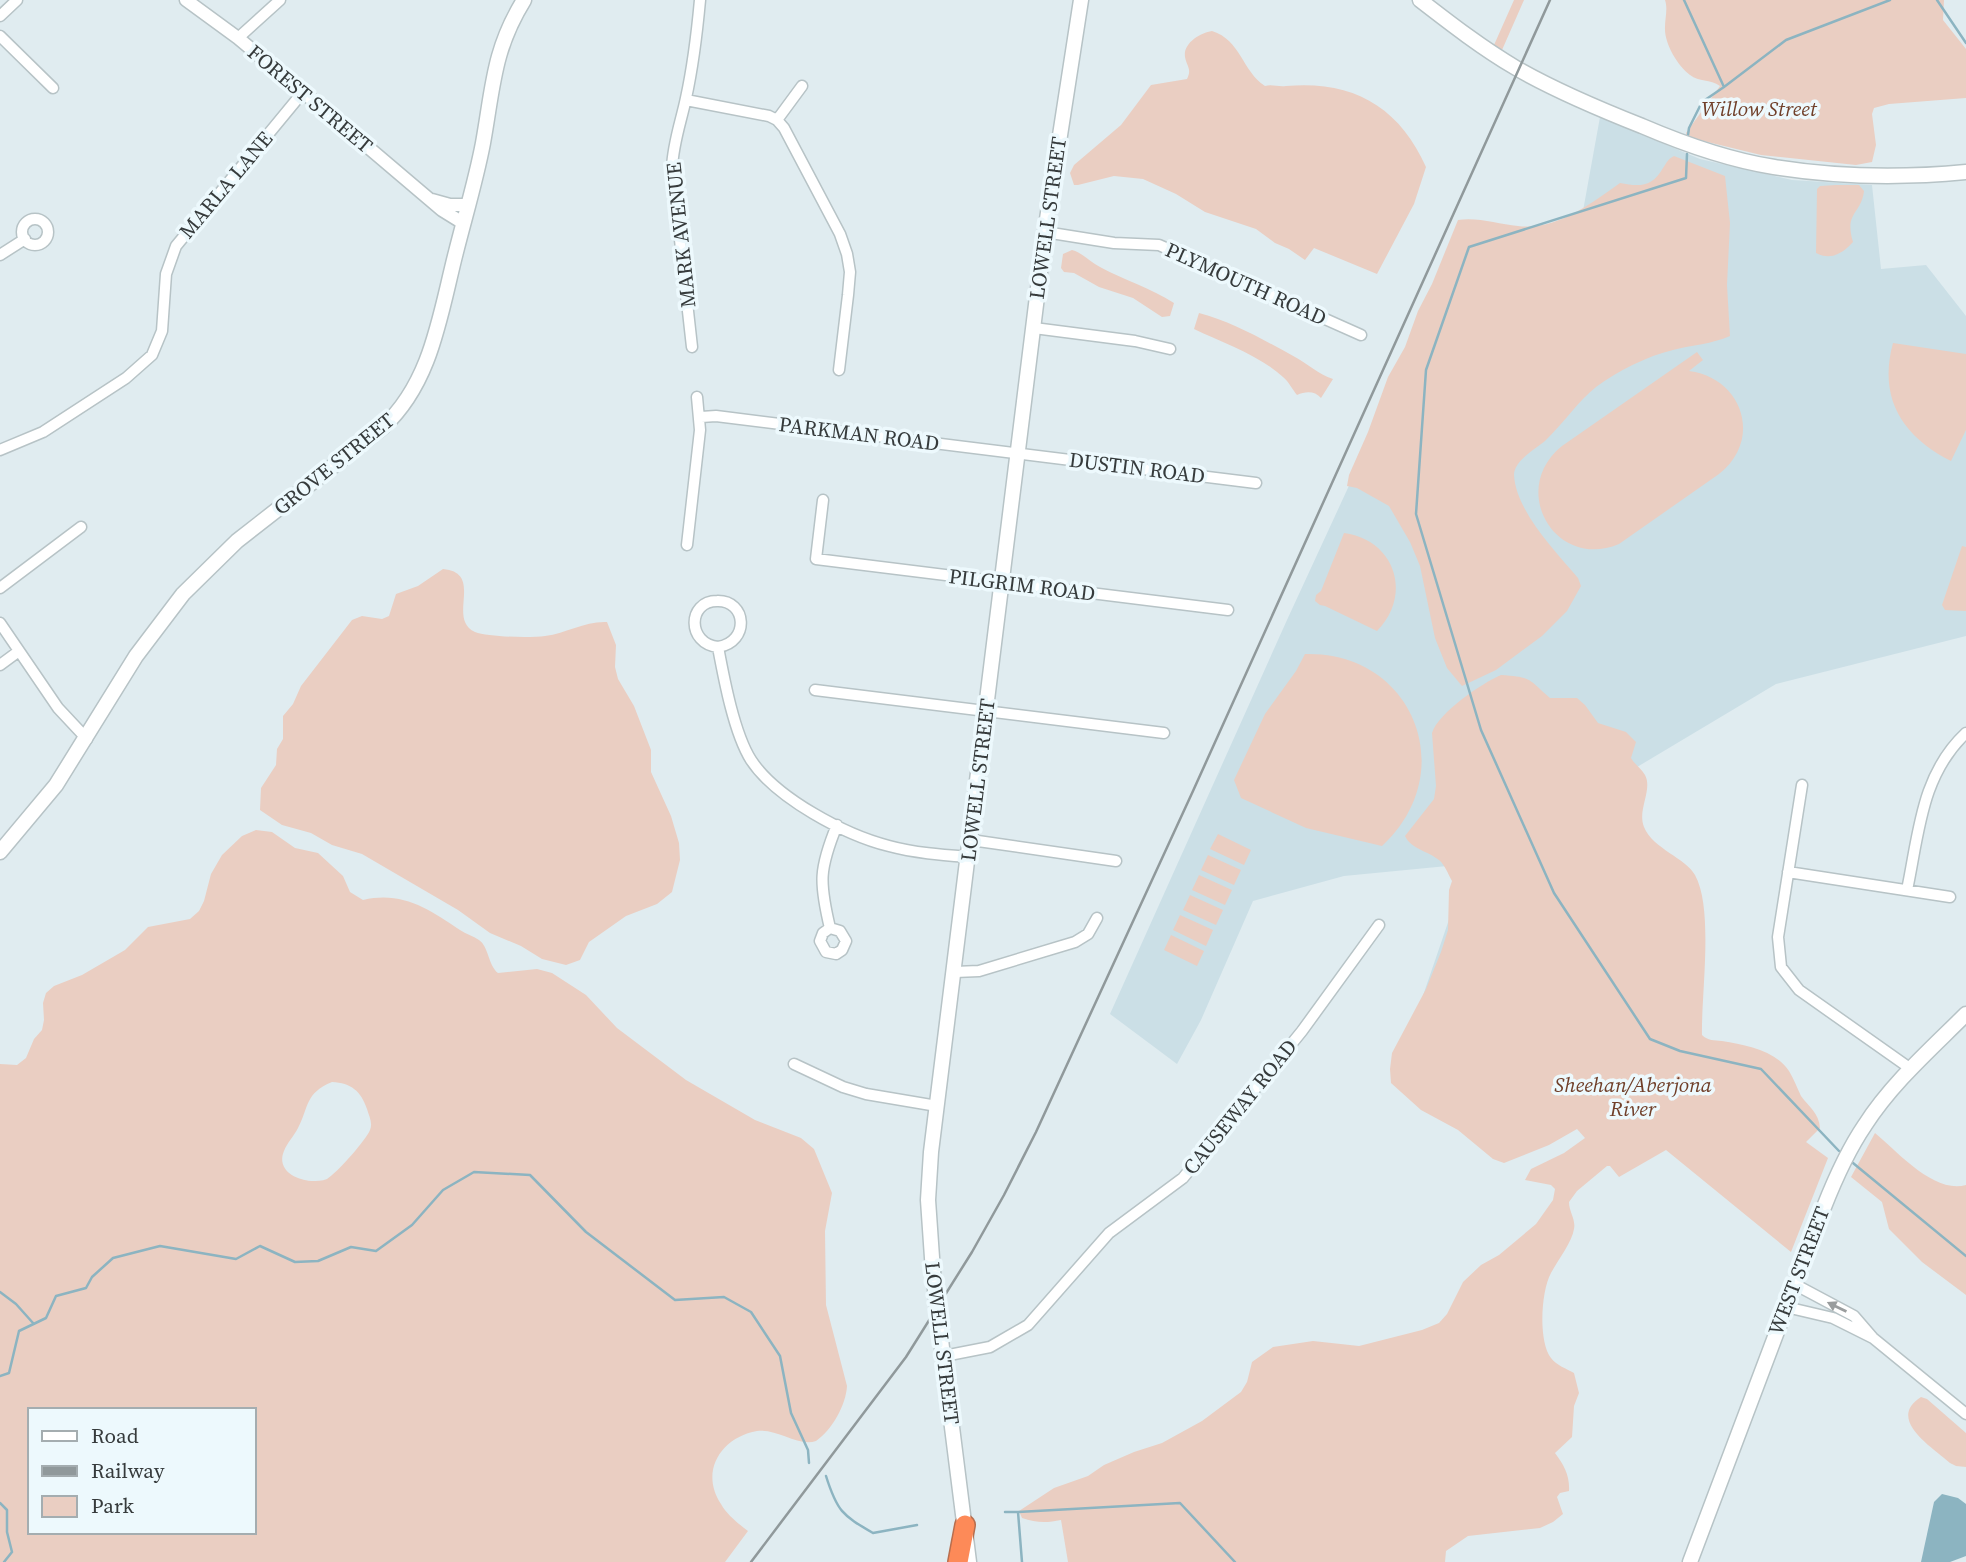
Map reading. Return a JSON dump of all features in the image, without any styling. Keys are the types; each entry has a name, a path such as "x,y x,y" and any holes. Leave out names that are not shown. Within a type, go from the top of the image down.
{"highway":[{"path":"958,1562 965,1525"}],"main road":[{"name":"GROVE STREET","path":"0,852 56,785 148,639 195,581 237,541 383,428 418,384 428,360 480,160 497,58 508,29 524,0"},
{"name":"LOWELL STREET","path":"969,1562 933,1272 928,1191 1045,232 1081,0"},
{"path":"1420,0 1518,69 1619,117 1702,149 1773,167 1818,172 1921,175 1966,172"},
{"name":"WEST STREET","path":"1690,1562 1824,1206 1847,1156 1865,1125 1911,1069 1966,1014"}],"street":[{"path":"0,16 17,0"},
{"name":"FOREST STREET","path":"186,0 303,92 442,210 463,223"},
{"path":"237,38 280,0"},
{"name":"MARK AVENUE","path":"692,348 672,168 673,148 686,100 700,0"},
{"path":"0,36 53,88"},
{"path":"777,120 802,86"},
{"name":"MARLA LANE","path":"0,450 43,432 126,378 152,355 161,338 166,274 176,246 303,92"},
{"path":"686,100 758,113 777,120 786,132 840,234 847,254 850,271 839,370"},
{"path":"432,200 450,205 468,205"},
{"name":"PLYMOUTH ROAD","path":"1045,232 1114,243 1159,245 1361,335"},
{"path":"0,254 25,239"},
{"path":"1034,328 1135,341 1170,349"},
{"path":"687,545 701,417 697,397"},
{"name":"PARKMAN ROAD","path":"701,417 716,416 1018,453"},
{"name":"DUSTIN ROAD","path":"1018,453 1256,483"},
{"name":"PILGRIM ROAD","path":"823,500 816,559 1228,610"},
{"path":"0,588 81,527"},
{"path":"714,601 732,605 739,614 741,625 735,640 718,647 703,642 694,624 701,607 714,601"},
{"path":"0,622 58,708 87,738"},
{"path":"718,647 740,732 751,759 781,792 837,825 889,846 969,857"},
{"path":"0,665 19,651"},
{"path":"815,690 1164,733"},
{"path":"1907,890 1933,775 1948,752 1966,733"},
{"path":"1802,785 1778,943 1780,963 1786,976 1799,990 1911,1069"},
{"path":"831,929 822,894 821,872 837,825"},
{"path":"971,840 1116,862"},
{"path":"1788,872 1950,897"},
{"path":"955,972 979,971 1075,942 1088,934 1097,918"},
{"name":"CAUSEWAY ROAD","path":"944,1356 990,1347 1028,1325 1109,1233 1182,1178 1302,1031 1379,925"},
{"path":"794,1064 843,1087 866,1094 937,1106"},
{"path":"1794,1284 1846,1310 1861,1322 1873,1338"},
{"path":"1786,1307 1833,1318 1873,1338 1966,1414"}],"shaded area":[{"path":"1600,117 1700,159 1792,180 1872,185 1881,269 1926,265 1966,316 1966,636 1776,684 1607,785 1402,1057 1468,864 1344,876 1253,901 1201,1020 1177,1064 1110,1014 1407,360 1497,240 1581,222"}],"green space":[{"path":"1514,0 1524,0 1502,50 1494,45"},
{"name":"Willow Street","path":"1665,0 1944,0 1943,20 1966,49 1966,98 1889,104 1874,108 1872,114 1876,145 1872,162 1856,165 1761,155 1687,137 1686,133 1720,86 1693,77 1676,60 1665,33"},
{"path":"1212,31 1229,41 1257,80 1265,86 1310,85 1352,93 1371,101 1387,113 1415,146 1426,167 1414,204 1377,274 1314,248 1305,260 1256,229 1205,212 1176,194 1143,179 1114,176 1074,185 1070,173 1074,165 1121,125 1151,85 1187,79 1187,47 1198,36"},
{"path":"1674,156 1725,176 1730,223 1727,285 1730,336 1663,353 1614,375 1589,393 1545,441 1517,465 1514,475 1516,489 1529,516 1578,578 1581,586 1567,611 1542,636 1496,670 1462,686 1447,668 1435,638 1420,566 1410,542 1389,506 1357,488 1347,486 1388,377 1405,347 1458,220 1480,220 1518,226 1546,224 1572,214 1620,183 1639,185 1650,182"},
{"path":"1859,185 1864,191 1852,219 1853,242 1832,256 1821,255 1816,253 1817,189 1820,186"},
{"path":"1072,250 1100,267 1174,303 1170,316 1162,317 1133,298 1099,287 1074,273 1064,272 1061,268 1063,254"},
{"path":"1199,313 1248,332 1333,379 1321,398 1310,392 1297,395 1285,379 1263,362 1194,329"},
{"path":"1893,343 1966,354 1966,430 1951,461 1919,440 1898,413 1889,381"},
{"path":"1697,352 1703,360 1689,371 1708,376 1723,385 1741,412 1743,428 1740,445 1733,460 1719,474 1619,544 1596,549 1576,546 1559,536 1546,521 1539,503 1539,483 1546,464 1562,446"},
{"path":"1344,533 1362,538 1376,546 1393,571 1396,586 1394,601 1388,616 1377,631 1315,601"},
{"path":"1962,546 1966,547 1966,611 1945,610 1942,605"},
{"path":"443,569 455,572 462,579 467,626 481,634 538,637 591,623 607,622 616,645 615,667 618,679 634,706 651,750 651,772 671,816 679,843 680,860 672,892 657,904 626,916 589,942 580,960 566,965 542,959 521,946 490,933 458,910 362,854 332,845 311,833 282,825 260,810 261,788 276,765 277,749 283,739 283,716 293,704 301,686 352,620 362,616 382,619 389,616 396,594 418,586"},
{"path":"1305,654 1343,658 1374,672 1398,694 1414,721 1421,752 1419,784 1406,816 1382,846 1306,828 1241,798 1234,780 1265,714"},
{"name":"Sheehan/Aberjona River","path":"1501,675 1529,680 1550,698 1577,698 1598,723 1626,732 1636,742 1631,758 1644,773 1647,781 1642,814 1644,827 1654,841 1691,869 1701,890 1705,930 1702,1035 1711,1040 1750,1047 1776,1058 1789,1071 1819,1123 1820,1128 1806,1142 1828,1158 1791,1252 1666,1150 1619,1177 1607,1166 1577,1191 1569,1202 1574,1222 1573,1234 1551,1273 1545,1291 1542,1316 1547,1350 1556,1363 1574,1373 1579,1393 1574,1406 1572,1437 1555,1453 1566,1471 1569,1491 1560,1493 1557,1497 1563,1514 1540,1528 1468,1536 1446,1551 1445,1562 1068,1562 1061,1520 1032,1521 1022,1518 1019,1511 1054,1488 1088,1476 1104,1465 1134,1452 1162,1443 1202,1421 1241,1392 1247,1382 1252,1362 1273,1347 1313,1341 1359,1346 1439,1323 1447,1314 1463,1282 1481,1265 1499,1255 1536,1224 1553,1200 1555,1189 1551,1185 1525,1180 1531,1169 1564,1153 1585,1138 1577,1129 1549,1145 1504,1163 1493,1159 1458,1130 1421,1110 1391,1083 1392,1053 1426,989 1448,930 1449,890 1452,881 1439,860 1415,847 1405,836 1434,799 1436,786 1432,733 1451,708"},
{"path":"256,830 272,832 295,848 318,853 343,876 350,892 363,900 391,898 426,909 479,940 498,973 537,969 552,973 586,995 617,1028 686,1080 755,1120 801,1138 814,1149 832,1193 825,1231 826,1305 847,1386 846,1393 833,1424 816,1441 802,1442 772,1432 757,1431 734,1440 724,1448 713,1468 715,1492 726,1512 748,1531 725,1562 0,1562 0,1064 17,1065 26,1058 34,1039 42,1030 46,993 54,986 82,975 125,950 148,927 190,919 199,911 211,874 222,855 242,836","holes":["332,1082 345,1084 358,1093 365,1103 370,1117 370,1130 351,1156 327,1179 299,1179 285,1169 282,1158 284,1151 312,1096"]},
{"path":"1218,834 1251,850 1244,865 1210,849"},
{"path":"1208,855 1241,870 1234,885 1201,870"},
{"path":"1199,875 1232,890 1225,905 1192,890"},
{"path":"1190,895 1223,910 1216,925 1183,910"},
{"path":"1180,915 1213,930 1206,946 1173,930"},
{"path":"1171,935 1204,951 1197,966 1164,950"},
{"path":"1875,1133 1929,1178 1954,1186 1966,1185 1966,1295 1922,1262 1889,1229 1882,1202 1851,1177"},
{"path":"1921,1397 1927,1399 1966,1433 1966,1467 1950,1463 1924,1441 1910,1423 1908,1414 1911,1405"}],"water":[{"path":"1942,1494 1958,1498 1966,1504 1966,1556 1950,1562 1921,1562 1934,1502"}],"waterway":[{"path":"1684,0 1724,87"},
{"path":"1688,135 1702,102 1786,40 1890,0"},
{"path":"1937,0 1966,43"},
{"path":"1687,154 1686,178 1469,247 1426,370 1416,514 1481,730 1554,893 1650,1039 1680,1051 1761,1069 1839,1151"},
{"path":"1853,1163 1966,1256"},
{"path":"0,1376 9,1373 19,1331 46,1318 56,1296 86,1288 92,1277 113,1258 160,1246 236,1259 260,1246 295,1262 318,1261 351,1247 376,1251 412,1225 443,1190 474,1172 530,1175 586,1232 675,1300 724,1297 751,1312 780,1356 791,1413 808,1450 809,1463"},
{"path":"0,1292 16,1304 33,1323"},
{"path":"826,1476 842,1511 873,1533 917,1525"},
{"path":"0,1503 7,1510 7,1532 12,1552 4,1562"},
{"path":"1018,1512 1180,1503 1235,1562"},
{"path":"1005,1512 1018,1512 1022,1562"}],"railway":[{"path":"751,1562 906,1357 972,1252 1004,1195 1036,1132 1193,791 1550,0"}]}
